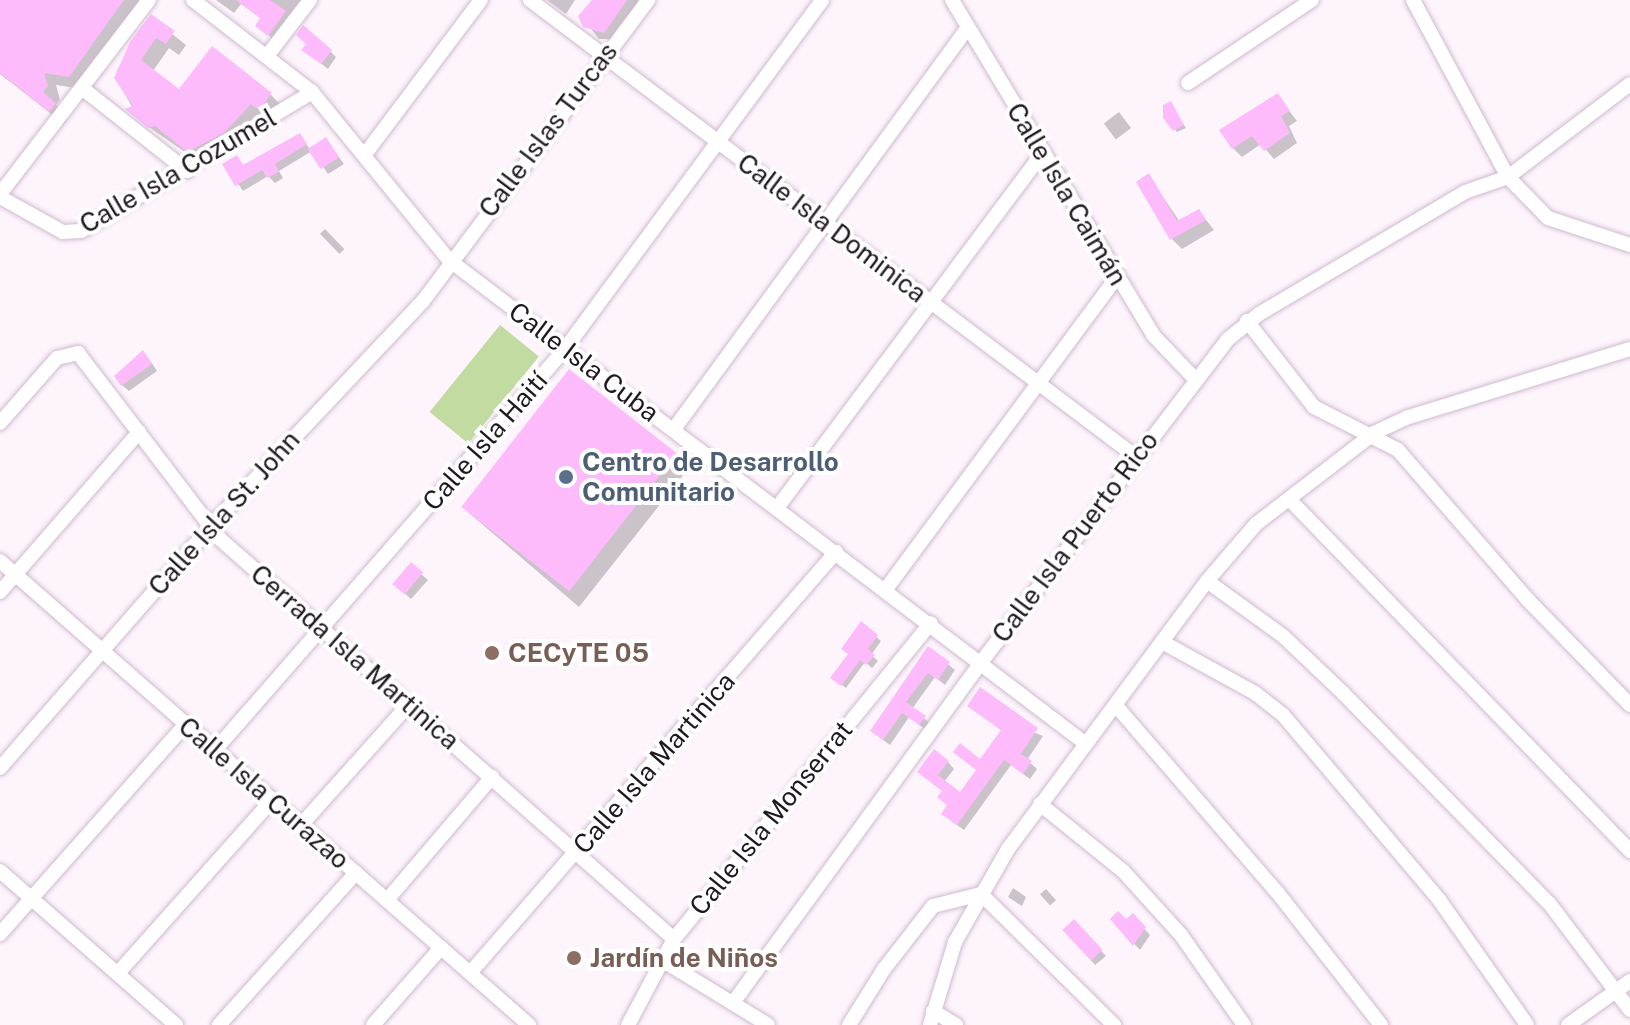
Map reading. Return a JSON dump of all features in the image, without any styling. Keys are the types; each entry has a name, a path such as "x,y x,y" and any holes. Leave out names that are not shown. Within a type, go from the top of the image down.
{"street":[{"path":"0,196 149,0"},
{"name":"Calle Isla Cuba","path":"193,0 312,92 366,153 449,260 982,661 1086,744"},
{"path":"267,56 310,0"},
{"path":"366,153 481,0"},
{"name":"Calle Isla Dominica","path":"530,0 1135,456"},
{"name":"Calle Islas Turcas","path":"449,260 648,0"},
{"name":"Calle Isla Haití","path":"215,750 324,631 565,349 715,140 822,0"},
{"name":"Calle Isla Caimán","path":"952,0 1154,336 1194,378"},
{"path":"1188,83 1312,0"},
{"path":"1413,0 1508,177 1548,218 1630,245"},
{"path":"674,429 967,29"},
{"name":"Calle Isla Puerto Rico","path":"735,1000 1135,456 1194,378 1247,321 1465,192 1508,177 1630,84"},
{"path":"82,88 187,171"},
{"name":"Calle Isla Cozumel","path":"0,196 72,233 187,171 312,92"},
{"path":"777,508 934,305 1043,152"},
{"name":"Calle Isla St. John","path":"0,768 209,528 390,340 449,260"},
{"path":"886,589 1117,277"},
{"path":"1247,321 1265,337 1300,394 1314,407 1374,433 1398,450 1527,599 1630,705"},
{"path":"956,1025 931,1018 941,973 981,894 1040,804 1118,708 1207,581 1256,524 1374,433 1409,417 1630,349"},
{"name":"Cerrada Isla Martinica","path":"0,423 67,352 78,353 209,528 674,939"},
{"path":"0,592 139,432"},
{"path":"1290,500 1630,851"},
{"name":"Calle Isla Martinica","path":"470,973 836,552"},
{"name":"Calle Isla Curazao","path":"0,561 470,973 521,1023"},
{"path":"1207,581 1283,636 1343,693 1549,903 1630,1010"},
{"name":"Calle Isla Monserrat","path":"628,1025 674,939 931,623"},
{"path":"1164,643 1255,693 1283,715 1440,901 1527,1025"},
{"path":"301,825 409,704"},
{"path":"1118,708 1277,892 1381,1025"},
{"path":"0,934 186,724"},
{"path":"387,900 492,777"},
{"path":"118,973 272,800"},
{"path":"1040,804 1123,871 1181,935 1244,1025"},
{"path":"0,871 176,1025"},
{"path":"219,1025 356,873"},
{"path":"849,1025 884,969 933,906 981,894"},
{"path":"981,894 1114,1025"},
{"path":"373,1025 441,948"},
{"path":"662,960 735,1000 759,1022"},
{"path":"1568,1025 1630,981"}],"green space":[{"path":"500,325 539,356 468,444 430,412"}],"building":[{"path":"0,0 124,0 69,77 44,73 48,86 43,92 56,103 49,112 0,73"},
{"path":"236,0 270,0 286,11 268,36 255,26 260,18"},
{"path":"592,0 627,0 604,33 583,27 578,16"},
{"path":"151,14 175,31 166,44 156,38 141,60 179,89 212,46 272,93 259,110 251,104 224,133 187,152 155,126 148,128 125,109 133,106 114,78 130,42"},
{"path":"303,25 332,50 321,64 301,50 306,44 296,35"},
{"path":"1278,93 1290,111 1281,116 1290,133 1264,151 1252,136 1232,149 1219,130"},
{"path":"1171,101 1184,125 1173,131 1163,118 1163,105"},
{"path":"300,133 307,144 275,164 279,172 267,178 262,170 235,186 222,164 237,155 243,165"},
{"path":"326,137 339,157 321,169 308,149"},
{"path":"1149,173 1177,221 1199,209 1206,220 1170,240 1136,182"},
{"path":"143,350 152,364 121,386 114,376"},
{"name":"Centro de Desarrollo Comunitario","path":"569,369 677,453 569,591 461,507"},
{"path":"411,562 423,572 405,594 392,584"},
{"path":"861,621 878,635 868,649 875,655 866,665 860,660 841,686 830,678 848,654 841,649"},
{"path":"928,646 950,662 938,680 928,673 906,702 926,716 919,725 902,713 883,740 870,731"},
{"path":"980,687 1038,728 1021,754 1032,761 1023,774 1004,760 957,825 941,814 947,805 937,797 942,791 917,772 934,749 949,761 938,775 960,792 976,770 953,752 960,743 980,759 1001,730 967,706"},
{"path":"1118,911 1126,919 1133,913 1146,927 1133,946 1110,919"},
{"path":"1074,919 1103,950 1091,961 1062,930"}],"place":[{"name":"Centro de Desarrollo Comunitario","path":"566,477"},
{"name":"CECyTE 05","path":"492,653"},
{"name":"Jardín de Niños","path":"574,958"}]}
